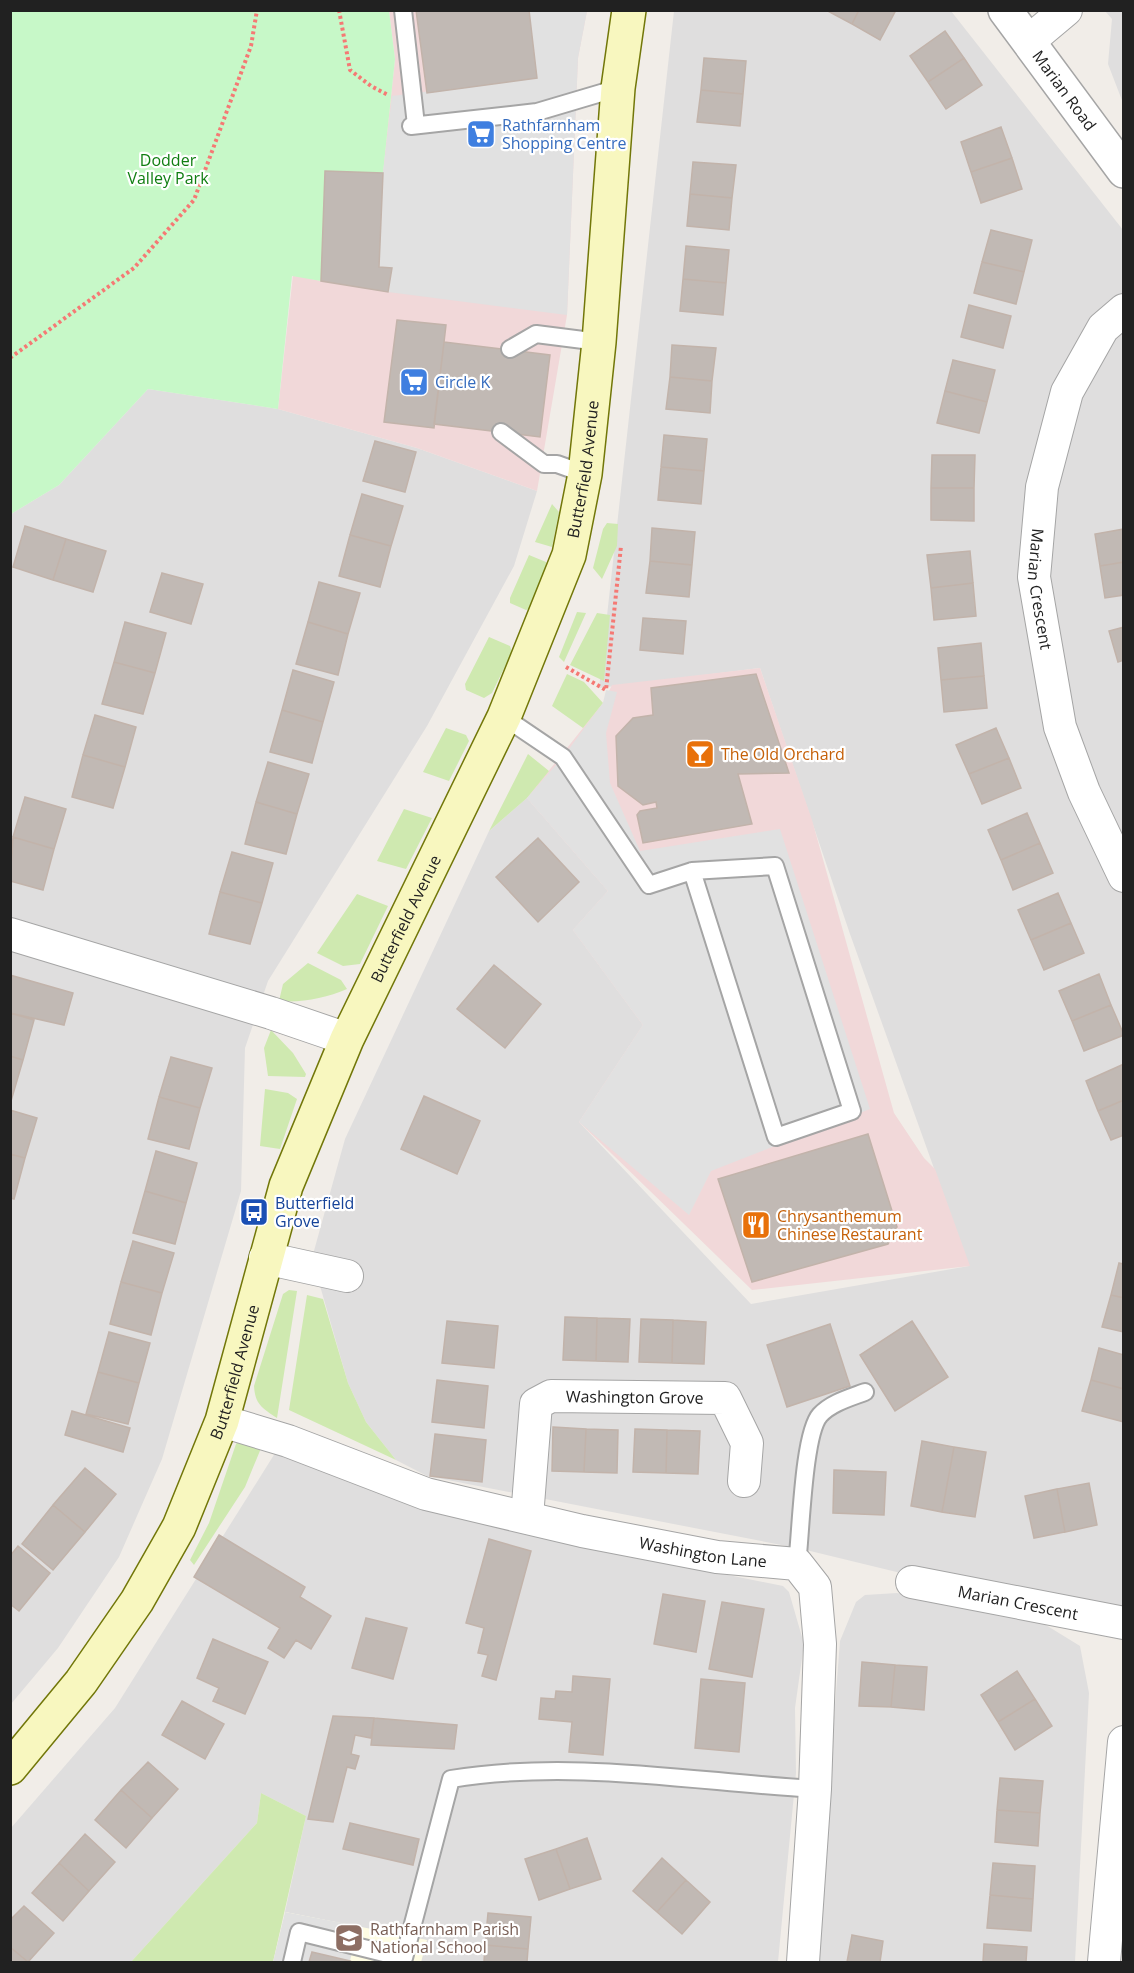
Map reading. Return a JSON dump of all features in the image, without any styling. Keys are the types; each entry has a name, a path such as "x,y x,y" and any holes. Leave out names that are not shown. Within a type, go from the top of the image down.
{"main road":[{"name":"Butterfield Avenue","path":"10,1768 81,1682 136,1601 179,1527 222,1421 286,1186 347,1039 504,717 569,555 585,474 599,342 618,88 629,10"}],"street":[{"name":"Marian Road","path":"1005,10 1124,171"},
{"path":"1029,41 1066,10"},
{"name":"Marian Crescent","path":"1124,310 1103,328 1067,392 1042,487 1034,577 1060,727 1084,792 1124,876"},
{"path":"10,934 271,1013 347,1039"},
{"path":"265,1258 347,1276"},
{"name":"Washington Grove","path":"527,1517 536,1404 551,1396 725,1398 747,1443 744,1481"},
{"name":"Washington Lane","path":"222,1421 288,1441 426,1494 582,1531 717,1557 797,1564"},
{"path":"797,1564 814,1587 820,1644 815,1789 803,1962"},
{"name":"Marian Crescent","path":"912,1582 1124,1623"},
{"path":"1104,1962 1124,1742"}],"lane":[{"path":"403,10 414,126 537,112 618,88"},
{"path":"510,350 536,334 599,342"},
{"path":"501,432 544,464 557,464 585,474"},
{"path":"504,717 563,757 649,885 692,871 775,866 852,1111 776,1137 692,871"},
{"path":"797,1564 807,1444 819,1416 840,1401 865,1392"},
{"path":"292,1962 299,1932 404,1958 451,1779 490,1772 570,1771 815,1789"}],"path":[{"path":"10,358 134,268 194,200 251,46 257,10"},
{"path":"339,10 350,70 371,86 392,96 414,126"},
{"path":"566,667 606,690 621,546"}],"shaded area":[{"path":"389,11 587,11 578,58 567,315 537,491 417,448 278,409 293,275 321,281 325,171 383,172 395,59"},
{"name":"Rathfarnham Shopping Centre","path":"529,11 587,11 578,58 567,315 388,292 392,268 379,267 383,173 392,96 537,78"},
{"path":"674,11 951,11 1123,230 1123,1627 802,1549 427,1476 396,1460 366,1422 348,1383 312,1258 345,1139 489,831 527,798 608,891 573,930 643,1025 579,1122 751,1304 969,1266 850,934 760,668 599,688"},
{"path":"1105,11 1123,11 1123,103 1108,64 1112,19"},
{"path":"148,389 278,409 417,448 537,491 514,566 427,726 268,981 245,1048 241,1191 162,1459 119,1557 58,1648 11,1704 11,514 59,485"},
{"path":"760,668 812,820 894,1113 924,1158 935,1169 970,1266 752,1290 579,1122 643,1025 573,930 608,891 527,798 603,703 612,685"},
{"path":"606,690 617,692 606,733 610,783 640,851 780,829 870,1109 711,1171 689,1215 579,1122 643,1025 573,930 608,891 527,798 563,757 603,703"},
{"path":"277,1450 497,1528 783,1586 789,1592 804,1644 795,1708 796,1773 778,1962 421,1962 426,1940 285,1912 306,1816 261,1793 257,1823 131,1962 11,1962 11,1828 115,1708"},
{"path":"897,1593 1041,1622 1080,1646 1089,1693 1075,1962 815,1962 840,1641 856,1602 865,1595"},
{"name":"Rathfarnham Parish National School","path":"285,1912 427,1940 421,1962 273,1962"},
{"path":"285,1912 358,1926 350,1961 312,1952 309,1962 273,1962"}],"green space":[{"name":"Dodder Valley Park","path":"11,11 389,11 395,59 383,173 325,171 321,281 292,276 278,409 148,389 59,485 11,514"},
{"path":"552,504 559,512 552,547 535,542"},
{"path":"607,523 618,524 617,546 602,579 593,568 603,529"},
{"path":"529,555 546,562 547,566 532,608 526,610 510,603 510,598"},
{"path":"577,612 586,613 564,662 559,657"},
{"path":"597,613 610,615 604,681 570,665"},
{"path":"489,637 510,646 512,652 492,693 484,698 466,690 465,684"},
{"path":"567,674 584,682 603,703 583,728 552,706"},
{"path":"446,728 466,735 469,741 449,781 423,772"},
{"path":"528,754 549,771 527,798 489,831"},
{"path":"404,809 432,818 406,869 377,861"},
{"path":"357,894 388,906 360,964 343,966 317,953"},
{"path":"308,963 341,980 347,989 314,999 279,1001 283,984"},
{"path":"271,1030 293,1053 306,1074 305,1077 268,1076 264,1048"},
{"path":"265,1089 288,1093 297,1099 280,1149 260,1146"},
{"path":"289,1290 297,1291 277,1418 260,1405 254,1386 283,1294"},
{"path":"307,1295 323,1299 348,1383 366,1422 396,1460 289,1410"},
{"path":"241,1438 264,1441 245,1487 194,1565 190,1560 209,1523 236,1444"},
{"path":"261,1793 306,1816 273,1962 131,1962 257,1823"}],"building":[{"path":"416,10 529,10 537,78 427,93"},
{"path":"826,10 859,10 852,24"},
{"path":"859,10 896,10 880,40 852,24"},
{"path":"945,31 964,58 928,82 910,56"},
{"path":"704,58 746,61 743,94 701,90"},
{"path":"964,58 982,85 946,109 928,82"},
{"path":"701,90 743,94 740,126 697,122"},
{"path":"1001,127 1012,158 971,172 961,142"},
{"path":"1012,158 1022,189 981,203 971,172"},
{"path":"693,162 736,165 732,198 690,194"},
{"path":"325,171 383,173 379,267 392,268 388,292 321,281"},
{"path":"690,194 732,198 729,230 687,226"},
{"path":"991,230 1032,240 1024,272 982,262"},
{"path":"686,246 729,250 726,283 683,279"},
{"path":"982,262 1024,272 1016,304 974,293"},
{"path":"683,279 726,283 723,315 680,311"},
{"path":"969,305 1011,316 1003,348 961,337"},
{"name":"Circle K","path":"397,320 446,325 434,428 384,422"},
{"path":"444,342 550,355 540,437 434,424"},
{"path":"672,345 716,348 712,381 670,377"},
{"path":"953,360 995,370 987,402 945,391"},
{"path":"670,377 712,381 710,413 666,409"},
{"path":"945,391 987,402 979,433 937,423"},
{"path":"664,435 707,439 704,471 661,467"},
{"path":"375,441 416,452 405,492 363,481"},
{"path":"932,455 975,455 974,488 931,488"},
{"path":"661,467 704,471 701,504 658,500"},
{"path":"931,488 974,488 974,521 931,520"},
{"path":"362,494 403,506 391,546 350,535"},
{"path":"25,526 66,539 53,580 13,567"},
{"path":"652,528 695,532 692,565 650,561"},
{"path":"1124,529 1124,562 1100,566 1095,534"},
{"path":"350,535 391,546 380,587 339,576"},
{"path":"66,539 106,551 93,592 53,580"},
{"path":"970,551 973,583 931,588 927,555"},
{"path":"650,561 692,565 689,597 646,593"},
{"path":"1124,562 1124,595 1105,598 1100,566"},
{"path":"162,573 203,584 191,624 150,612"},
{"path":"319,582 360,593 348,634 308,622"},
{"path":"973,583 976,616 934,620 931,588"},
{"path":"643,618 686,621 683,654 640,650"},
{"path":"125,622 166,633 155,673 114,662"},
{"path":"308,622 348,634 338,675 296,664"},
{"path":"1124,627 1124,660 1118,662 1109,631"},
{"path":"981,643 984,676 941,680 938,648"},
{"path":"114,662 155,673 143,714 102,704"},
{"path":"293,670 334,682 323,722 282,710"},
{"name":"The Old Orchard","path":"756,674 789,773 738,774 752,824 643,843 637,815 640,811 657,808 656,802 643,805 618,786 616,736 633,718 653,715 651,688"},
{"path":"984,676 987,708 944,712 941,680"},
{"path":"282,710 323,722 312,763 270,752"},
{"path":"95,715 136,727 125,767 83,755"},
{"path":"996,728 1009,758 969,774 956,745"},
{"path":"83,755 125,767 113,808 72,797"},
{"path":"1009,758 1021,788 982,804 969,774"},
{"path":"268,762 309,774 297,814 256,802"},
{"path":"25,797 66,809 54,849 13,837"},
{"path":"256,802 297,814 286,854 245,844"},
{"path":"1027,813 1040,843 1001,860 988,830"},
{"path":"13,837 54,849 43,890 10,881"},
{"path":"538,838 579,882 538,922 496,877"},
{"path":"1040,843 1053,873 1013,890 1001,860"},
{"path":"232,852 273,863 262,903 220,892"},
{"path":"220,892 262,903 250,944 209,934"},
{"path":"1058,893 1071,923 1031,940 1018,910"},
{"path":"1071,923 1084,953 1044,970 1031,940"},
{"path":"494,965 541,1004 505,1048 457,1009"},
{"path":"1099,974 1111,1005 1072,1021 1059,991"},
{"path":"10,975 73,993 64,1025 10,1013"},
{"path":"1111,1005 1124,1035 1084,1051 1072,1021"},
{"path":"10,1013 34,1020 23,1060 10,1056"},
{"path":"10,1056 23,1060 11,1101 10,1101"},
{"path":"171,1057 212,1068 200,1108 159,1097"},
{"path":"1124,1064 1124,1100 1098,1111 1086,1081"},
{"path":"424,1096 480,1121 457,1174 401,1149"},
{"path":"159,1097 200,1108 189,1149 148,1139"},
{"path":"1124,1100 1124,1135 1111,1140 1098,1111"},
{"path":"10,1110 37,1118 25,1158 10,1154"},
{"path":"868,1134 897,1227 888,1244 752,1282 718,1179"},
{"path":"156,1151 197,1163 186,1203 145,1191"},
{"path":"10,1154 25,1158 14,1199 10,1198"},
{"path":"145,1191 186,1203 175,1244 133,1233"},
{"path":"133,1241 174,1253 162,1293 121,1282"},
{"path":"1119,1263 1124,1264 1124,1298 1111,1295"},
{"path":"121,1282 162,1293 151,1335 110,1324"},
{"path":"1111,1295 1124,1298 1124,1332 1102,1327"},
{"path":"565,1317 597,1318 596,1361 563,1360"},
{"path":"597,1318 630,1319 628,1362 596,1361"},
{"path":"641,1319 673,1320 672,1363 639,1362"},
{"path":"673,1320 706,1322 704,1364 672,1363"},
{"path":"447,1321 498,1326 494,1368 442,1363"},
{"path":"912,1321 948,1377 895,1411 860,1355"},
{"path":"830,1324 850,1386 787,1407 767,1345"},
{"path":"109,1332 150,1343 139,1383 98,1372"},
{"path":"1099,1348 1124,1355 1124,1389 1091,1380"},
{"path":"98,1372 139,1383 128,1424 86,1414"},
{"path":"437,1380 488,1386 484,1428 432,1422"},
{"path":"1091,1380 1124,1389 1124,1422 1082,1411"},
{"path":"72,1411 130,1428 123,1452 65,1435"},
{"path":"553,1427 586,1429 584,1472 552,1471"},
{"path":"586,1429 618,1430 617,1473 584,1472"},
{"path":"635,1429 667,1430 666,1473 633,1472"},
{"path":"667,1430 700,1431 698,1474 666,1473"},
{"path":"435,1434 486,1440 482,1482 430,1476"},
{"path":"922,1441 954,1447 942,1512 911,1506"},
{"path":"954,1447 986,1452 975,1517 942,1512"},
{"path":"85,1468 116,1494 85,1532 53,1505"},
{"path":"834,1470 886,1472 884,1515 833,1513"},
{"path":"1089,1483 1097,1525 1065,1532 1057,1489"},
{"path":"1057,1489 1065,1532 1034,1538 1025,1496"},
{"path":"53,1505 85,1532 53,1570 22,1544"},
{"path":"219,1535 305,1587 300,1597 331,1616 311,1649 296,1640 284,1658 268,1648 280,1628 194,1577"},
{"path":"489,1539 531,1551 496,1680 482,1676 488,1655 478,1653 484,1628 466,1623"},
{"path":"18,1546 50,1573 19,1611 10,1604 10,1556"},
{"path":"663,1594 705,1601 696,1652 654,1644"},
{"path":"722,1602 764,1609 752,1677 709,1669"},
{"path":"366,1618 407,1628 393,1679 352,1668"},
{"path":"213,1639 268,1662 245,1714 213,1701 219,1688 197,1678"},
{"path":"862,1662 895,1665 891,1707 859,1706"},
{"path":"895,1665 927,1667 924,1710 891,1707"},
{"path":"1017,1671 1035,1699 998,1722 981,1695"},
{"path":"573,1676 610,1679 603,1755 569,1752 572,1722 539,1719 541,1698 555,1699 556,1691 572,1692"},
{"path":"701,1679 745,1683 739,1752 695,1748"},
{"path":"1035,1699 1052,1726 1015,1750 998,1722"},
{"path":"182,1701 224,1724 205,1759 162,1735"},
{"path":"333,1716 374,1718 371,1738 355,1735 351,1754 359,1756 355,1769 347,1767 333,1822 308,1819"},
{"path":"374,1718 457,1725 454,1749 371,1745"},
{"path":"148,1762 178,1789 152,1818 121,1790"},
{"path":"1000,1778 1043,1781 1040,1813 997,1810"},
{"path":"121,1790 152,1818 126,1848 95,1820"},
{"path":"997,1810 1040,1813 1038,1846 995,1842"},
{"path":"350,1823 419,1839 413,1865 343,1849"},
{"path":"85,1834 115,1862 89,1891 59,1863"},
{"path":"587,1838 601,1879 570,1889 556,1849"},
{"path":"556,1849 570,1889 539,1900 525,1859"},
{"path":"662,1858 686,1880 657,1912 633,1891"},
{"path":"59,1863 89,1891 63,1921 32,1893"},
{"path":"993,1863 1035,1866 1033,1899 990,1895"},
{"path":"686,1880 710,1902 682,1934 657,1912"},
{"path":"990,1895 1033,1899 1031,1931 987,1928"},
{"path":"24,1906 54,1933 28,1962 10,1947 10,1920"},
{"path":"488,1913 531,1917 528,1949 485,1945"},
{"path":"852,1935 883,1941 880,1962 847,1962"},
{"path":"984,1944 1027,1947 1026,1962 983,1962"},
{"path":"485,1945 528,1949 527,1962 484,1962"},
{"path":"10,1947 28,1962 10,1962"},
{"path":"312,1952 350,1961 309,1962"}],"place":[{"name":"Rathfarnham Shopping Centre","path":"481,134"},
{"name":"Circle K","path":"414,382"},
{"name":"The Old Orchard","path":"700,754"},
{"name":"Butterfield Grove","path":"254,1212"},
{"name":"Chrysanthemum Chinese Restaurant","path":"756,1225"},
{"name":"Rathfarnham Parish National School","path":"349,1938"}]}
